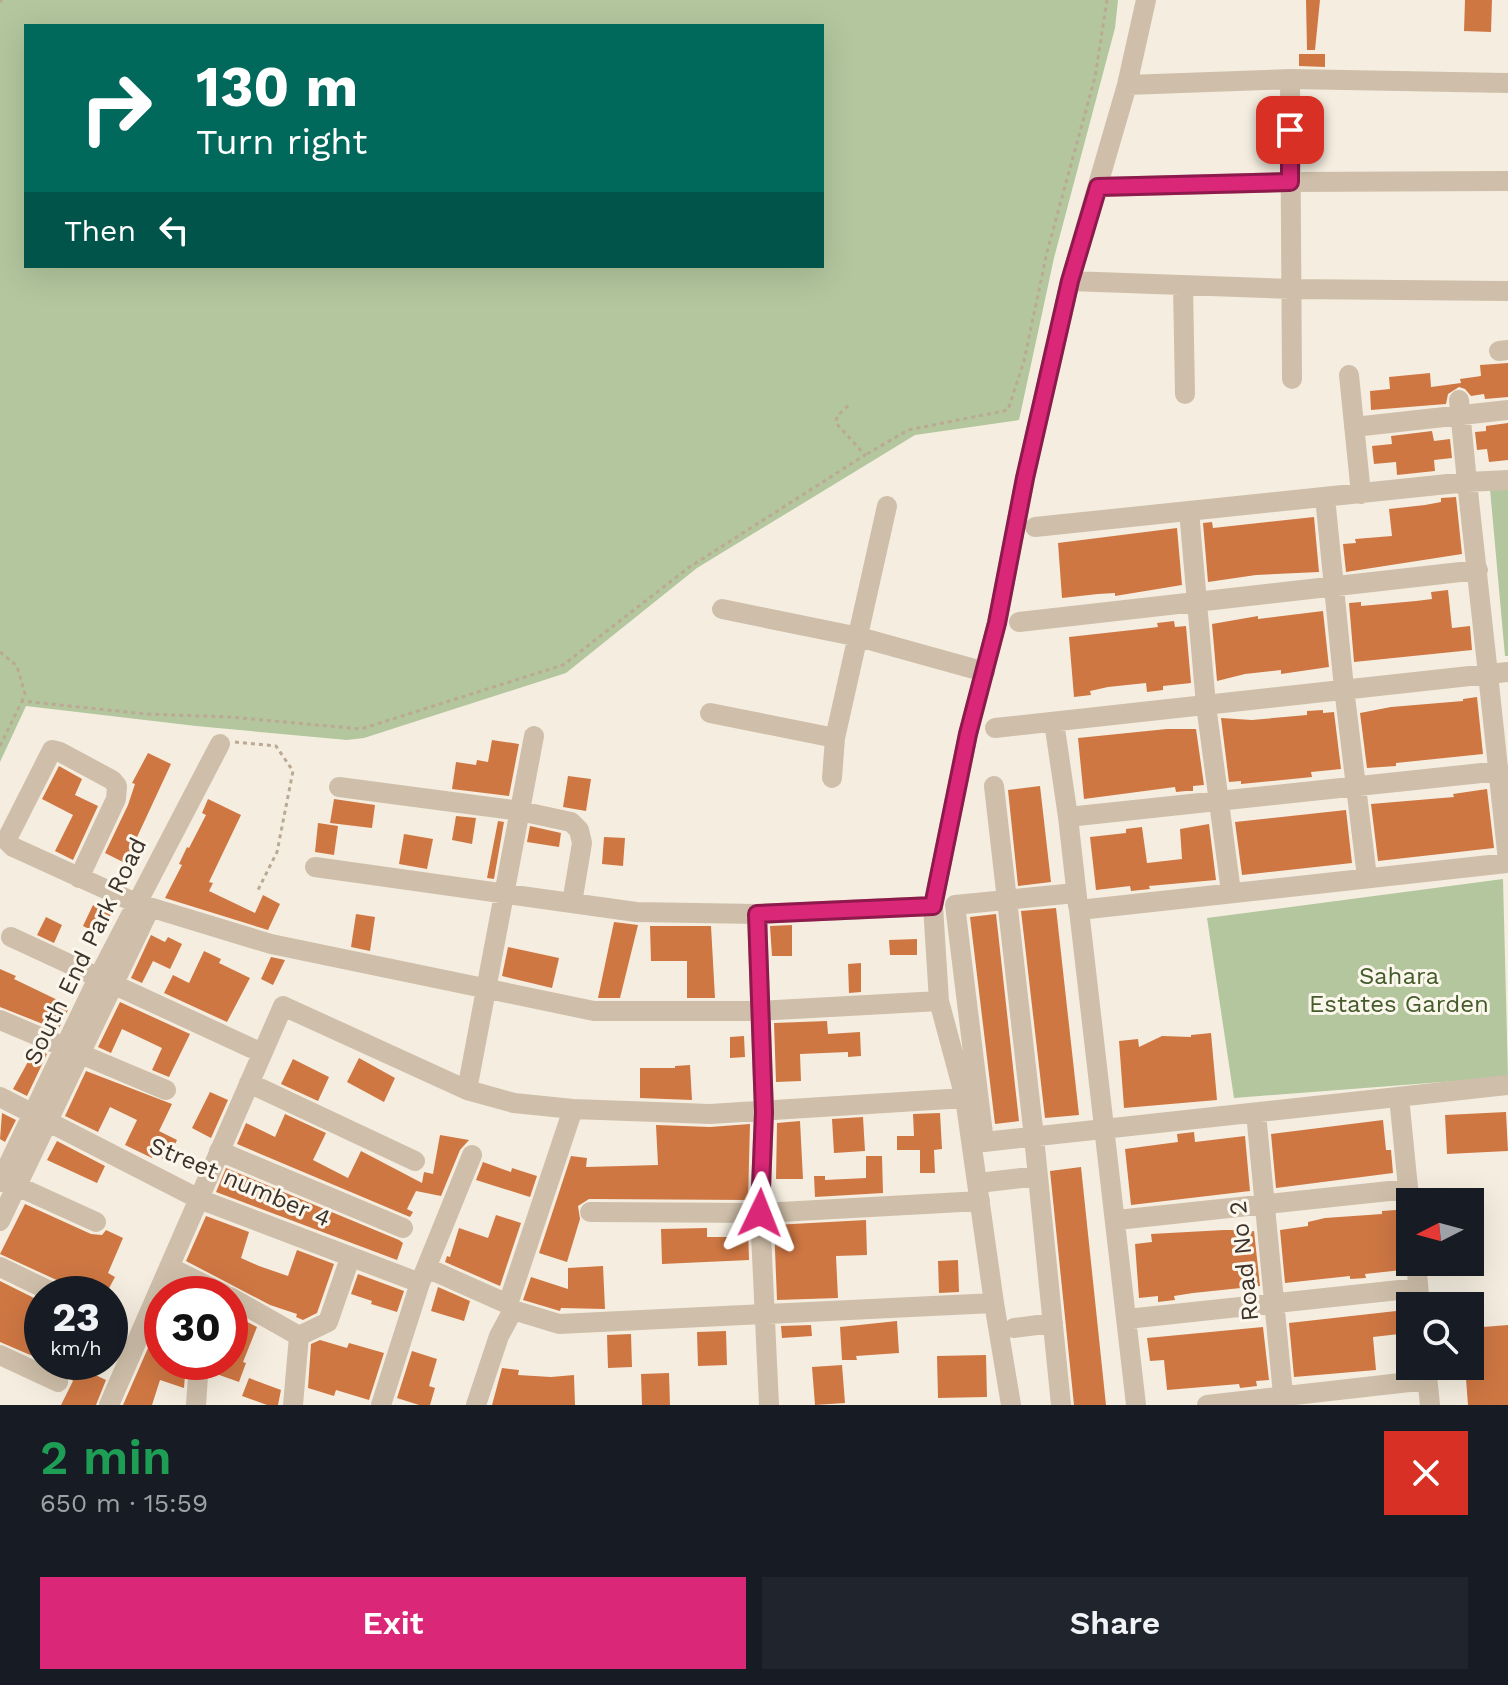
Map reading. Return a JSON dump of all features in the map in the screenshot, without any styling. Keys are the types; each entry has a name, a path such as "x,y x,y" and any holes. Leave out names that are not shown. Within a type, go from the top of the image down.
{"street":[{"path":"1011,1405 994,1303 984,1191 965,1098 939,1001 933,906 968,734 985,672 1070,281 1127,85 1146,0"},
{"path":"1127,85 1290,79 1508,83"},
{"path":"1290,79 1292,379"},
{"path":"1098,187 1508,181"},
{"path":"1070,281 1292,289 1508,291"},
{"path":"1183,285 1185,394"},
{"path":"1349,375 1361,494"},
{"path":"1354,427 1460,408 1508,410"},
{"path":"1460,408 1478,570 1498,673 1500,771 1508,862 1231,892 1077,902 1008,901 955,905 984,1142 1508,1085"},
{"path":"1035,527 1508,480"},
{"path":"1325,497 1367,877"},
{"path":"832,778 835,738 887,506"},
{"path":"1189,511 1206,705 1231,892"},
{"path":"1019,622 1478,570"},
{"path":"722,609 859,637 985,672"},
{"path":"995,728 1498,673"},
{"path":"710,713 835,738"},
{"path":"1054,722 1068,817 1103,1130 1117,1220 1136,1405"},
{"path":"467,1090 534,736"},
{"name":"South End Park Road","path":"0,1221 4,1181 41,1118 220,744"},
{"path":"79,878 116,799 117,786 112,780 52,750 9,835 8,842 13,847 79,878 143,906 271,944 594,1011 759,1011 939,1001"},
{"path":"1068,817 1500,771"},
{"path":"994,786 1061,1405"},
{"path":"339,787 520,811 571,822 579,830 582,843 572,903"},
{"path":"315,867 636,912 757,914 933,906"},
{"path":"757,914 764,1112 760,1213 769,1405"},
{"path":"11,937 262,1053"},
{"path":"109,1405 283,1006 467,1090 514,1103 573,1109 710,1114 965,1098"},
{"path":"0,1020 166,1090"},
{"path":"249,1083 415,1161"},
{"name":"Street number 4","path":"0,1097 199,1199 350,1258 424,1275 559,1324 994,1303"},
{"path":"1399,1097 1408,1188"},
{"path":"476,1405 511,1307 573,1109"},
{"name":"Road No 2","path":"1256,1113 1284,1401"},
{"path":"219,1151 403,1228"},
{"path":"381,1405 424,1275 472,1155"},
{"path":"590,1212 760,1213 984,1191 1038,1176"},
{"path":"4,1181 96,1222"},
{"path":"1117,1220 1265,1204 1396,1199"},
{"path":"299,1336 328,1322 350,1258"},
{"path":"0,1267 24,1279"},
{"path":"169,1267 187,1276"},
{"path":"1127,1319 1274,1303 1396,1298"},
{"path":"248,1307 299,1336"},
{"path":"1014,1328 1053,1323"},
{"path":"293,1405 299,1336"},
{"path":"0,1355 58,1382"},
{"path":"1207,1405 1284,1401 1396,1379"},
{"path":"196,1405 198,1380"},
{"path":"1428,1380 1430,1405"}],"path":[{"path":"22,701 146,714 230,717 361,729 563,665 688,568 908,430 1008,410 1024,361 1047,252 1095,77 1107,0"},
{"path":"851,403 837,416 836,423 865,455"},
{"path":"0,652 17,666 25,694 0,746"},
{"path":"220,744 244,741 276,746 293,771 277,852 258,890"}],"green space":[{"path":"0,0 1118,0 1115,28 1054,258 1019,420 915,435 697,568 566,673 364,738 347,740 196,726 26,706 0,762"},
{"path":"1508,487 1508,656 1505,656 1490,489"},
{"name":"Sahara Estates Garden","path":"1503,879 1508,1077 1234,1098 1207,918"}],"building":[{"path":"1306,0 1320,0 1315,50 1307,50"},
{"path":"1465,0 1492,0 1491,32 1464,31"},
{"path":"1299,54 1325,54 1325,67 1299,66"},
{"path":"1508,363 1508,397 1485,399 1484,394 1471,396 1459,387 1448,394 1446,404 1371,410 1370,391 1390,389 1389,377 1430,373 1431,387 1461,383 1460,379 1481,376 1480,365"},
{"path":"1508,423 1508,460 1489,462 1487,449 1477,450 1475,432 1486,431 1486,426"},
{"path":"1432,431 1434,441 1450,439 1452,458 1434,460 1435,471 1397,475 1396,462 1374,464 1372,446 1392,444 1391,436"},
{"path":"1456,497 1462,554 1346,572 1343,544 1356,543 1355,539 1392,536 1389,509 1425,505 1441,502 1441,498"},
{"path":"1314,517 1319,572 1256,575 1208,582 1203,523 1212,522 1213,528"},
{"path":"1177,528 1182,585 1115,596 1115,593 1062,598 1058,543"},
{"path":"1448,590 1452,628 1470,626 1472,650 1354,662 1349,603 1361,602 1361,606 1432,599 1431,592"},
{"path":"1323,611 1329,667 1281,674 1281,670 1245,674 1217,681 1212,624 1258,616 1258,619"},
{"path":"1174,621 1175,627 1186,626 1191,683 1163,686 1163,690 1147,692 1146,683 1108,687 1090,691 1091,695 1074,697 1069,637 1158,627 1157,623"},
{"path":"1477,697 1483,754 1367,768 1360,713"},
{"path":"1323,710 1323,713 1334,712 1341,769 1311,772 1312,777 1241,784 1241,781 1229,782 1221,718 1252,720 1307,715 1307,711"},
{"path":"1196,729 1204,785 1193,786 1193,791 1176,792 1175,787 1084,799 1078,738"},
{"path":"492,740 519,744 509,796 452,789 456,762 476,765 477,760 488,762"},
{"path":"148,753 171,764 125,863 105,853 128,805 135,784 132,783"},
{"path":"59,766 82,779 75,795 98,806 73,860 55,851 73,815 42,799"},
{"path":"568,776 591,779 586,811 563,807"},
{"path":"1040,786 1051,882 1018,886 1008,790"},
{"path":"1487,789 1494,848 1378,861 1371,804 1454,797 1453,794"},
{"path":"208,799 241,815 209,882 213,883 209,891 255,913 263,895 280,904 268,930 165,898 182,865 179,864 187,847 206,815 202,813"},
{"path":"334,799 375,805 372,828 330,823"},
{"path":"1346,810 1352,863 1242,875 1235,822"},
{"path":"456,816 476,818 472,844 452,840"},
{"path":"498,821 504,822 494,879 487,878"},
{"path":"318,823 338,826 334,855 315,852"},
{"path":"1209,824 1216,880 1149,886 1150,889 1131,891 1130,886 1096,890 1090,837 1126,833 1126,829 1142,827 1147,863 1182,859 1180,829"},
{"path":"530,826 561,833 559,847 527,842"},
{"path":"404,834 433,839 427,869 399,864"},
{"path":"604,837 625,838 623,866 602,864"},
{"path":"93,905 111,914 101,935 83,926"},
{"path":"1056,908 1079,1115 1045,1118 1021,911"},
{"path":"356,914 375,917 370,951 351,947"},
{"path":"996,914 1019,1121 995,1124 970,917"},
{"path":"46,917 62,925 54,943 37,935"},
{"path":"614,922 638,925 620,998 598,998"},
{"path":"792,925 792,956 772,956 770,926"},
{"path":"650,926 711,926 715,998 687,998 687,961 651,961"},
{"path":"151,935 165,942 168,937 182,944 170,969 153,961 142,983 131,978"},
{"path":"917,939 917,955 890,955 889,940"},
{"path":"508,947 559,958 552,988 502,976"},
{"path":"204,951 221,959 219,963 250,978 227,1022 164,993 173,975 189,983"},
{"path":"271,957 285,960 273,985 261,979"},
{"path":"861,963 861,992 849,993 848,964"},
{"path":"0,969 70,1006 58,1030 0,1007"},
{"path":"120,1002 190,1034 169,1077 152,1070 162,1048 122,1029 111,1053 98,1047"},
{"path":"827,1021 828,1034 860,1032 861,1056 848,1057 848,1052 800,1054 801,1081 776,1082 774,1023"},
{"path":"1211,1033 1217,1100 1124,1108 1119,1041 1138,1039 1139,1047 1162,1036 1191,1037"},
{"path":"744,1036 745,1057 730,1058 730,1037"},
{"path":"35,1049 47,1054 27,1096 13,1089"},
{"path":"359,1058 395,1078 384,1102 347,1082"},
{"path":"293,1059 329,1077 318,1101 281,1084"},
{"path":"690,1065 692,1100 640,1098 640,1068"},
{"path":"86,1071 172,1104 159,1131 177,1140 167,1161 154,1154 152,1158 125,1145 137,1120 110,1107 98,1132 65,1116"},
{"path":"210,1092 228,1100 211,1138 192,1128"},
{"path":"1506,1112 1508,1151 1447,1154 1445,1115"},
{"path":"2,1113 16,1120 5,1142 0,1139"},
{"path":"940,1113 942,1149 934,1150 935,1173 920,1173 920,1150 897,1150 897,1136 914,1136 913,1114"},
{"path":"285,1114 326,1133 313,1160 348,1178 361,1151 422,1183 424,1172 433,1174 440,1135 469,1140 460,1150 441,1196 416,1191 407,1209 413,1212 410,1217 237,1144 246,1123 275,1137"},
{"path":"863,1117 865,1151 834,1153 832,1119"},
{"path":"1383,1120 1386,1150 1391,1150 1393,1173 1276,1188 1271,1134"},
{"path":"800,1121 803,1179 776,1179 777,1123"},
{"path":"750,1124 748,1200 589,1199 578,1206 580,1219 567,1262 539,1253 571,1156 587,1158 586,1167 658,1165 656,1125 710,1127"},
{"path":"1194,1132 1195,1142 1245,1136 1250,1191 1131,1205 1125,1149 1178,1142 1177,1134"},
{"path":"57,1141 105,1166 97,1183 47,1160"},
{"path":"866,1156 882,1156 883,1193 815,1197 814,1176 825,1176 825,1180 866,1178"},
{"path":"483,1162 511,1172 512,1168 537,1176 530,1197 476,1180"},
{"path":"1081,1167 1106,1405 1074,1405 1050,1171"},
{"path":"226,1168 399,1240 403,1243 397,1260 216,1192"},
{"path":"25,1204 91,1234 102,1235 106,1230 123,1238 108,1273 113,1276 48,1276 0,1254"},
{"path":"1396,1210 1396,1271 1365,1274 1366,1278 1350,1279 1350,1276 1285,1283 1280,1230 1308,1226 1308,1222 1325,1218 1382,1214 1382,1211"},
{"path":"496,1215 521,1223 500,1286 445,1262 447,1256 450,1257 459,1228 488,1238"},
{"path":"206,1216 249,1232 241,1258 259,1266 288,1276 297,1250 334,1264 317,1313 303,1320 296,1317 297,1314 248,1293 248,1276 215,1276 186,1261"},
{"path":"866,1220 867,1255 836,1256 838,1298 777,1300 774,1225"},
{"path":"743,1226 748,1226 749,1260 662,1264 661,1229 707,1228 707,1237 743,1237"},
{"path":"1241,1230 1241,1233 1254,1231 1260,1286 1193,1293 1158,1302 1158,1296 1139,1298 1135,1244 1152,1242 1151,1234"},
{"path":"958,1260 959,1292 939,1293 938,1261"},
{"path":"603,1266 605,1309 561,1308 560,1311 523,1300 531,1277 568,1289 568,1268"},
{"path":"358,1274 404,1291 397,1312 351,1294"},
{"path":"0,1281 24,1293 24,1352 0,1342"},
{"path":"438,1287 470,1301 464,1321 431,1311"},
{"path":"1396,1311 1396,1334 1373,1337 1376,1370 1294,1377 1289,1323"},
{"path":"897,1321 899,1353 842,1360 840,1327"},
{"path":"248,1322 257,1327 248,1350"},
{"path":"811,1325 812,1336 782,1338 781,1326"},
{"path":"1508,1325 1508,1405 1468,1405 1466,1380 1484,1380 1484,1327"},
{"path":"1263,1327 1269,1380 1256,1381 1257,1386 1240,1388 1239,1384 1167,1390 1164,1360 1150,1361 1147,1338"},
{"path":"726,1331 727,1365 698,1366 697,1332"},
{"path":"631,1334 632,1367 608,1368 607,1335"},
{"path":"320,1340 347,1348 349,1343 384,1353 369,1400 336,1390 334,1396 308,1388 311,1344"},
{"path":"412,1351 437,1359 429,1386 435,1388 430,1405 397,1398"},
{"path":"986,1355 987,1397 938,1398 937,1356"},
{"path":"144,1357 144,1380 160,1380 152,1405 123,1405"},
{"path":"842,1365 845,1403 815,1405 812,1367"},
{"path":"502,1368 519,1370 518,1375 574,1375 575,1405 492,1405"},
{"path":"669,1373 670,1405 642,1405 641,1374"},
{"path":"249,1378 281,1390 278,1405 267,1405 242,1396"},
{"path":"106,1380 96,1405 61,1405 73,1381"},
{"path":"160,1380 185,1380 184,1388"}],"route":[{"path":"760,1213 764,1112 757,914 933,906 968,734 997,623 1025,478 1070,281 1098,187 1290,182 1290,130"}]}
